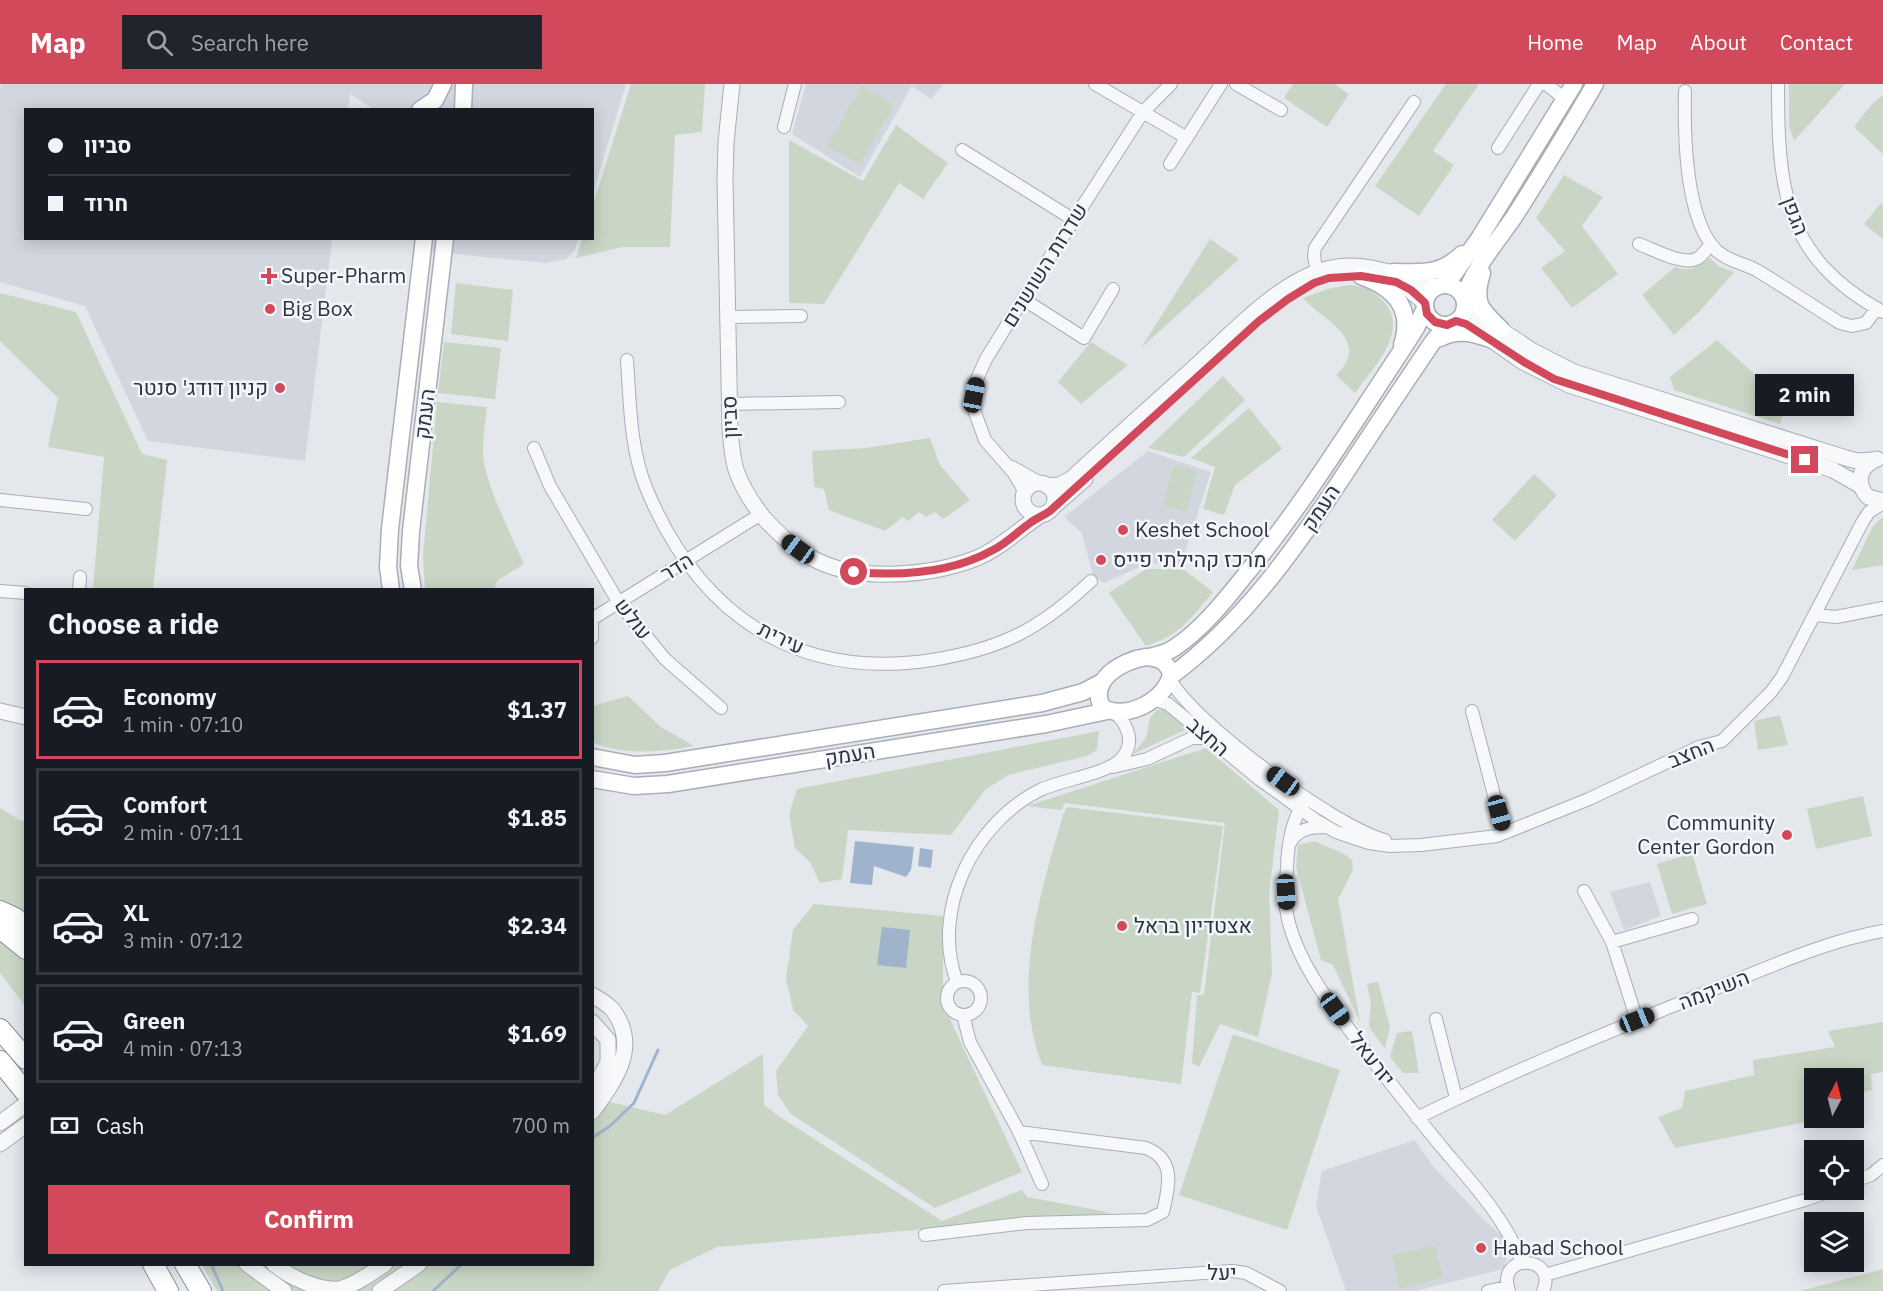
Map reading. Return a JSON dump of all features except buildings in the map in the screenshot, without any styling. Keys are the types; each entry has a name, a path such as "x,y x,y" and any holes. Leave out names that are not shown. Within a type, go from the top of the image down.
{"highway":[{"path":"0,911 15,918 24,926"},
{"path":"0,928 24,948"},
{"path":"0,1029 24,1057"},
{"path":"0,1061 24,1091"},
{"path":"154,1266 168,1291"},
{"path":"186,1266 201,1291"}],"main road":[{"path":"423,108 435,100 445,84"},
{"path":"443,108 445,84"},
{"path":"462,108 464,84"},
{"path":"1574,84 1480,237 1454,274 1429,293 1425,306 1427,314 1435,322 1441,324 1454,322 1463,313 1464,300 1470,281 1595,84"},
{"path":"1393,272 1437,271 1455,260 1480,237"},
{"name":"העמק","path":"391,588 388,567 390,529 424,240"},
{"name":"העמק","path":"413,588 409,566 411,531 445,240"},
{"path":"1432,343 1456,332 1495,334 1478,299 1479,283 1487,257"},
{"path":"1361,276 1389,290 1402,307 1407,325 1400,353"},
{"path":"1439,286 1452,286 1461,293 1464,300"},
{"name":"העמק","path":"1149,657 1175,647 1228,597 1296,508 1416,328 1425,306"},
{"name":"העמק","path":"1171,677 1220,635 1274,574 1314,520 1432,343 1444,328 1454,322"},
{"path":"1149,657 1163,661 1168,666 1171,677 1166,688 1149,702 1134,709 1111,711 1102,707 1098,701 1098,689 1102,682 1108,675 1130,661 1149,657"},
{"name":"העמק","path":"594,757 635,765 665,763 1042,703 1083,692 1102,682"},
{"name":"העמק","path":"594,779 634,786 668,784 1046,724 1111,711"}],"street":[{"name":"סביון","path":"732,84 725,180 732,452 745,489 761,514 785,539 812,558 843,570 875,574 901,574 932,570 970,560 1001,545 1047,511 1259,321 1314,283 1329,278 1361,276 1396,282 1411,290 1425,306"},
{"path":"784,127 795,84"},
{"path":"1095,84 1187,138"},
{"name":"שדרות השושנים","path":"1024,497 1019,480 985,440 973,408 977,379 986,359 1023,299 1143,112 1172,84"},
{"path":"1170,164 1221,84"},
{"path":"1236,84 1281,110"},
{"path":"1498,148 1539,84"},
{"path":"1546,84 1565,99"},
{"name":"הגפן","path":"1778,84 1778,130 1784,185 1797,230 1810,251 1829,273 1846,288 1880,310"},
{"path":"1685,91 1686,143 1692,196 1698,219 1711,244 1726,258 1755,270 1840,323 1852,326 1866,323 1880,310"},
{"path":"1317,273 1314,256 1316,248 1414,102"},
{"path":"962,150 1074,220"},
{"path":"1639,244 1682,261 1690,261 1698,258 1711,244"},
{"path":"1045,485 1054,494 1047,511 1030,513 1024,504 1024,497 1032,485 1045,485 1059,485 1071,479 1253,314 1299,280 1327,269 1362,267 1393,272 1439,286"},
{"path":"1023,299 1084,338 1113,289"},
{"path":"1464,300 1495,334 1539,371 1569,385 1833,470 1862,489 1873,500 1883,502"},
{"path":"728,317 801,316"},
{"path":"1454,322 1495,334 1574,372 1837,456 1857,461 1880,459"},
{"name":"עירית","path":"627,360 630,406 639,469 660,519 686,561 716,597 736,614 790,647 854,663 884,665 916,662 974,651 1027,631 1052,616 1091,581"},
{"path":"729,404 839,402"},
{"name":"עולש","path":"534,448 550,486 619,603 665,659 721,708"},
{"name":"שדרות השושנים","path":"1001,459 1045,485"},
{"path":"1862,489 1860,477 1863,467 1880,459"},
{"name":"החצב","path":"1858,530 1862,518 1862,489"},
{"name":"סביון","path":"970,560 991,546 1015,522 1020,514 1024,497"},
{"path":"0,500 86,509"},
{"name":"החצב","path":"1149,702 1168,704 1299,809 1345,836 1390,846 1421,845 1497,836 1588,799 1700,747 1722,741 1771,692 1782,677 1858,530 1869,512 1883,502"},
{"name":"הדר","path":"594,618 761,514"},
{"path":"0,591 24,593"},
{"path":"1814,615 1836,616 1883,608"},
{"name":"החצב","path":"1171,677 1178,692 1210,723 1306,798 1371,835 1390,841 1421,845"},
{"path":"1100,770 1120,760 1125,754 1134,718 1149,702"},
{"path":"0,711 24,717"},
{"path":"1111,711 1126,725 1129,738"},
{"path":"1472,711 1504,833"},
{"path":"0,721 24,727"},
{"path":"957,982 949,956 952,912 958,882 985,834 998,819 1019,802 1041,790 1100,770 1147,759 1192,738 1208,738"},
{"name":"יזרעאל","path":"1306,798 1293,823 1289,846 1286,909 1293,934 1309,969 1324,995 1417,1118 1491,1205 1504,1224 1522,1262"},
{"path":"1289,846 1293,837 1307,828 1328,827"},
{"path":"1584,891 1612,942 1637,1020"},
{"path":"1612,942 1692,919"},
{"name":"השיקמה","path":"1417,1118 1456,1098 1637,1020 1785,961 1855,936 1883,931"},
{"path":"968,981 974,984 981,998 978,1008 969,1015 963,1015 954,1012 947,998 950,988 957,982 968,981"},
{"path":"594,996 611,1008 617,1018 622,1028 626,1050 615,1081 594,1109"},
{"path":"963,1015 970,1042 1019,1132 1042,1184"},
{"path":"1436,1019 1456,1098"},
{"path":"594,1024 608,1040 608,1062 594,1088"},
{"path":"0,1123 24,1105"},
{"path":"0,1144 24,1126"},
{"path":"925,1235 1037,1222 1148,1220 1163,1212 1168,1169 1159,1153 1146,1148 1019,1132"},
{"path":"1864,1177 1883,1165"},
{"path":"1545,1275 1805,1200"},
{"path":"1488,1291 1508,1289 1509,1272 1512,1267 1522,1262 1536,1265 1545,1275 1543,1291"},
{"path":"250,1266 284,1291"},
{"path":"277,1266 310,1285 339,1289 369,1275 381,1266"},
{"path":"380,1291 416,1266"},
{"name":"יעל","path":"944,1291 1232,1271 1246,1273 1280,1291"}],"shaded area":[{"path":"3,84 626,84 594,190 594,108 372,108 350,94 348,108 24,108 24,240 332,240 305,461 148,441 85,306 0,282 0,88"},
{"path":"806,84 944,84 931,99 912,86 860,177 792,134"},
{"path":"416,240 578,240 575,250 566,259 546,263 414,250"},
{"path":"1148,451 1211,472 1181,564 1146,564 1104,583 1093,576 1082,533 1064,517"},
{"path":"1650,882 1661,916 1624,930 1610,892"},
{"path":"1415,1140 1433,1166 1504,1238 1508,1254 1503,1269 1415,1291 1346,1291 1316,1206 1322,1171"}],"green space":[{"path":"631,84 705,84 702,132 675,135 670,247 622,247 576,258 582,240 594,240 594,202"},
{"path":"1293,84 1334,84 1349,94 1327,127 1284,98"},
{"path":"1446,84 1479,84 1433,151 1454,165 1419,216 1375,186"},
{"path":"1789,84 1845,84 1794,141 1789,126"},
{"path":"861,86 894,105 860,164 827,146"},
{"path":"1883,95 1883,154 1854,127 1872,104"},
{"path":"896,125 948,163 923,199 899,183 824,304 789,303 789,140 863,181"},
{"path":"1564,175 1603,197 1582,226 1618,274 1572,308 1541,268 1565,251 1536,218"},
{"path":"1881,203 1883,205 1883,239 1864,224"},
{"path":"1210,239 1239,259 1141,348"},
{"path":"1710,258 1718,266 1734,272 1700,311 1674,335 1642,295 1675,267 1694,268"},
{"path":"456,283 513,290 508,341 451,334"},
{"path":"1349,285 1367,289 1378,296 1390,311 1393,323 1386,348 1355,393 1336,375 1346,363 1349,352 1347,341 1332,323 1303,298 1328,289"},
{"path":"0,293 76,312 142,454 167,460 153,588 93,588 104,457 48,447 58,398 0,341"},
{"path":"1717,340 1786,403 1780,424 1674,390 1670,377"},
{"path":"444,342 501,348 495,399 438,393"},
{"path":"1091,342 1128,365 1081,404 1058,382"},
{"path":"1223,376 1245,400 1184,457 1148,448"},
{"path":"437,402 487,407 483,442 484,463 496,501 524,564 497,581 494,588 425,588 423,556"},
{"path":"1249,408 1282,449 1235,485 1224,515 1203,509 1215,467 1191,458"},
{"path":"930,438 940,465 970,500 943,519 935,512 926,517 919,512 908,521 903,517 885,531 829,510 824,489 814,487 812,451 866,448"},
{"path":"1174,465 1197,471 1187,512 1163,505"},
{"path":"1534,474 1557,495 1515,541 1492,520"},
{"path":"1883,517 1883,565 1852,570 1873,526"},
{"path":"1146,569 1183,569 1213,592 1177,631 1146,646 1109,593"},
{"path":"628,696 661,727 694,746 669,750 629,751 594,742 594,706"},
{"path":"1167,709 1187,729 1133,754 1146,738 1150,718 1157,710"},
{"path":"1780,715 1788,745 1758,750 1754,721"},
{"path":"1099,731 1097,750 1087,756 1008,775 985,790 951,835 848,830 842,879 820,883 810,862 795,848 789,815 797,789"},
{"path":"1206,748 1279,810 1269,894 1272,973 1258,1037 1220,1024 1199,1067 1192,1063 1197,995 1204,995 1225,823 1065,803 1061,810 1027,806"},
{"path":"1863,796 1872,836 1816,849 1807,809"},
{"name":"אצטדיון בראל","path":"1067,807 1223,826 1200,993 1192,992 1181,1084 1042,1065 1033,1034 1029,1003 1032,940 1054,845"},
{"path":"0,808 24,821 24,1005 0,973"},
{"path":"1315,841 1339,851 1352,860 1353,870 1338,899 1360,1022 1333,965 1321,960 1296,867 1298,845"},
{"path":"1692,853 1707,904 1672,914 1657,864"},
{"path":"814,904 943,916 943,998 953,1026 1022,1172 935,1208 791,1114 778,1095 776,1071 808,1026 793,1010 786,979 793,930"},
{"path":"1378,982 1390,1027 1385,1049 1369,1027 1371,1003 1367,984"},
{"path":"1883,1022 1883,1072 1871,1074 1872,1090 1864,1092 1864,1068 1804,1068 1804,1122 1675,1148 1658,1117 1682,1108 1685,1091 1754,1075 1753,1060 1835,1047 1828,1031"},
{"path":"1412,1031 1419,1073 1403,1073 1390,1057 1397,1033"},
{"path":"1233,1034 1340,1070 1287,1230 1179,1195"},
{"path":"763,1054 764,1105 942,1221 1022,1190 1027,1197 1112,1213 717,1247 670,1270 658,1291 217,1291 203,1266 594,1266 594,1098 665,1115"},
{"path":"1435,1245 1443,1278 1399,1288 1392,1255"},
{"path":"1883,1269 1883,1291 1800,1291"}],"water":[{"path":"855,841 914,847 911,870 906,877 874,866 872,885 850,883"},
{"path":"920,848 933,850 931,868 918,866"},
{"path":"882,927 910,930 906,968 877,965"}],"waterway":[{"path":"594,1137 610,1126 634,1103 658,1050"},
{"path":"212,1266 223,1291"},
{"path":"433,1291 460,1266"}],"place":[{"name":"Super-Pharm","path":"269,276"},
{"name":"Big Box","path":"270,309"},
{"name":"קניון דודג' סנטר","path":"280,388"},
{"name":"Keshet School","path":"1123,530"},
{"name":"מרכז קהילתי פייס","path":"1101,560"},
{"name":"Community Center Gordon","path":"1787,835"},
{"name":"אצטדיון בראל","path":"1122,926"},
{"name":"Habad School","path":"1481,1248"}],"route":[{"path":"854,572 901,574 932,570 963,563 1001,545 1041,515 1050,511 1259,321 1303,288 1329,278 1361,276 1396,282 1411,290 1425,303 1427,314 1435,322 1447,325 1456,321 1466,324 1554,379 1805,460"}]}
